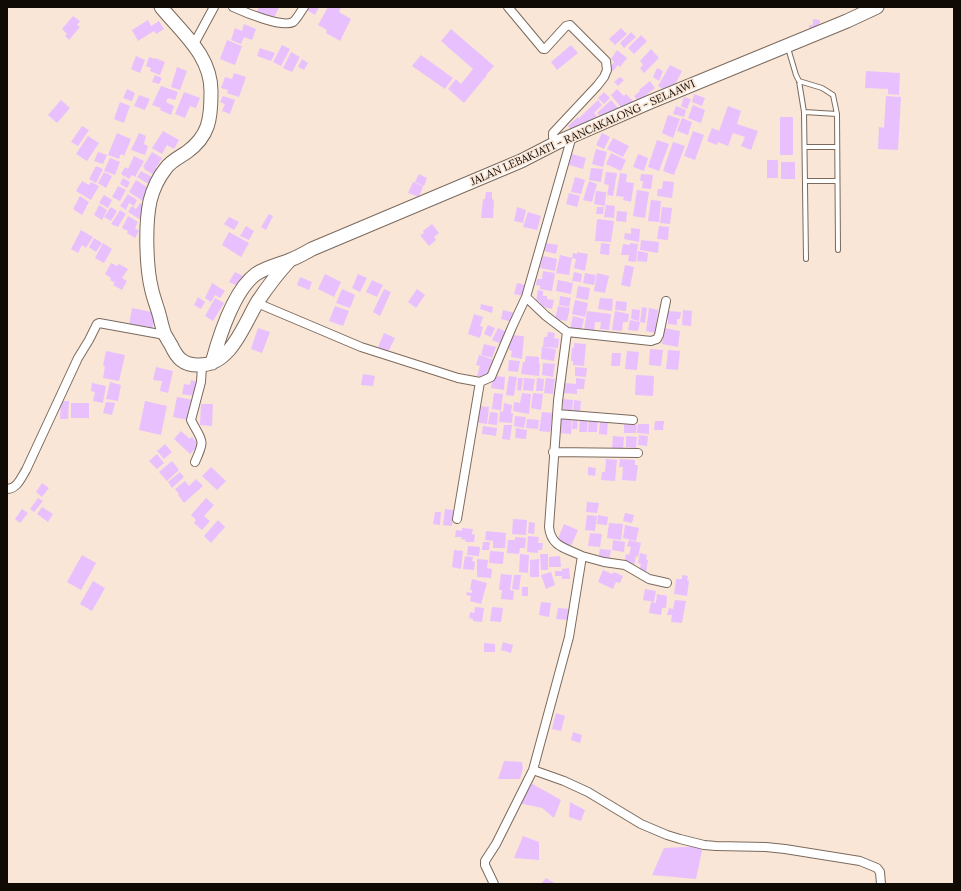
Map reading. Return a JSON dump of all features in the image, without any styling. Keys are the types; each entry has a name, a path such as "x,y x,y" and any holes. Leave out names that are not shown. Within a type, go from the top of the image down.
{"main road":[{"path":"161,7 176,26 194,44 202,57 211,81 210,111 206,132 199,142 167,167 159,179 150,201 147,236 149,274 165,335 179,359 192,365 207,364"},
{"name":"JALAN LEBAKJATI - RANCAKALONG - SELAAWI","path":"207,364 233,305 255,275 267,268 290,260 312,249 521,161 558,142 670,93 847,21 877,7"},
{"name":"JALAN LEBAKJATI - RANCAKALONG - SELAAWI","path":"207,364 222,358 228,352 274,277 290,260"}],"street":[{"path":"194,44 214,7"},
{"path":"233,7 264,19 290,23 294,21 304,7"},
{"path":"508,7 543,48 545,49 566,26 569,25 606,61 607,70 604,77 553,133 553,136 558,142"},
{"path":"257,303 361,347 458,378 480,382 491,377 526,297 572,136"},
{"path":"526,297 546,316 567,332 651,341 657,339 659,335 666,301"},
{"path":"7,489 11,489 15,486 26,470 78,358 99,322 165,335"},
{"path":"567,332 553,452 549,527 550,535 556,544 582,556 604,562 625,565 649,579 667,583"},
{"path":"195,462 202,447 202,439 191,420 200,382 207,364"},
{"path":"457,519 480,382"},
{"path":"557,414 633,420"},
{"path":"553,452 638,453"},
{"path":"494,884 485,861 496,844 533,770 569,637 582,556"},
{"path":"533,770 564,781 588,792 642,824 667,835 704,845 785,849 860,861 877,868 880,872 881,884"}],"lane":[{"path":"788,45 799,81 804,112 806,259"},
{"path":"799,81 822,88 833,95 836,114 838,250"},
{"path":"804,112 836,114"},
{"path":"805,148 836,147"},
{"path":"805,181 837,181"}],"building":[{"path":"259,7 279,7 273,20 257,12"},
{"path":"309,7 319,7 315,15 307,10"},
{"path":"328,7 341,7 339,12 351,19 340,41 326,33 327,30 318,25"},
{"path":"73,16 80,21 77,25 80,27 69,40 65,36 67,34 62,29"},
{"path":"813,19 820,20 819,31 809,32 809,25 813,25"},
{"path":"148,20 151,26 159,21 164,29 156,34 154,31 138,41 132,30"},
{"path":"244,24 256,29 252,40 244,37 241,44 231,40 235,28 242,31"},
{"path":"621,28 627,34 615,45 609,39"},
{"path":"451,29 494,66 464,103 448,89 456,79 461,84 473,69 441,41"},
{"path":"631,32 636,37 624,48 620,43"},
{"path":"641,35 647,41 634,54 628,48"},
{"path":"227,40 242,46 235,65 220,59"},
{"path":"282,45 290,49 281,66 273,62"},
{"path":"571,45 578,53 557,70 551,62"},
{"path":"260,48 275,53 271,61 257,56"},
{"path":"651,49 659,58 644,73 640,68 643,65 640,61"},
{"path":"617,50 627,58 620,67 618,65 613,71 609,68 614,62 611,59"},
{"path":"291,52 300,57 292,72 283,68"},
{"path":"421,55 453,78 445,89 412,66"},
{"path":"136,56 145,60 140,73 131,69"},
{"path":"149,57 165,62 160,75 150,71 151,68 146,66"},
{"path":"302,59 308,63 304,70 298,67"},
{"path":"670,65 682,71 673,88 669,86 666,91 658,86"},
{"path":"177,67 187,71 180,90 171,87"},
{"path":"657,68 663,71 659,81 653,77"},
{"path":"866,71 900,73 899,95 888,94 888,89 865,88"},
{"path":"234,73 246,77 239,97 227,93 228,90 221,88 225,77 232,79"},
{"path":"155,75 162,78 159,84 152,82"},
{"path":"620,77 624,80 618,86 614,82"},
{"path":"650,81 655,88 638,101 634,96"},
{"path":"161,86 178,92 175,100 168,98 166,102 174,106 171,115 160,110 161,108 152,105"},
{"path":"127,89 135,93 132,101 123,98"},
{"path":"617,89 624,96 626,94 634,102 624,111 611,95"},
{"path":"184,92 200,98 196,108 190,106 185,118 175,114"},
{"path":"604,92 610,98 604,104 598,98"},
{"path":"694,94 705,98 702,106 692,102"},
{"path":"139,95 150,99 145,110 134,106"},
{"path":"223,96 235,100 230,114 222,111 225,104 220,102"},
{"path":"886,96 901,97 898,150 878,149 879,127 884,128"},
{"path":"684,97 691,99 687,109 681,106"},
{"path":"61,100 70,108 57,123 48,115"},
{"path":"598,100 602,105 594,113 597,116 587,126 575,133 568,126"},
{"path":"611,100 618,108 603,119 597,113"},
{"path":"120,102 130,106 124,123 114,119"},
{"path":"693,105 705,110 701,123 688,118"},
{"path":"676,106 686,110 684,117 673,114"},
{"path":"728,106 741,111 737,124 758,131 751,150 741,146 745,137 733,133 728,146 718,142 717,145 707,141 712,128 719,131"},
{"path":"668,115 680,119 673,138 662,133"},
{"path":"780,117 793,117 793,155 780,155"},
{"path":"682,118 692,122 688,135 677,131"},
{"path":"82,126 89,130 78,146 71,142"},
{"path":"163,131 179,140 174,149 167,145 162,154 152,148"},
{"path":"693,131 704,135 695,160 684,156"},
{"path":"117,133 131,139 124,156 121,154 119,159 108,155"},
{"path":"139,133 146,136 144,144 148,146 145,155 131,150"},
{"path":"602,133 610,137 604,149 596,145"},
{"path":"88,136 99,143 87,161 76,154"},
{"path":"613,138 629,146 623,157 607,149"},
{"path":"657,140 669,144 659,171 648,167"},
{"path":"673,142 685,146 674,175 663,171"},
{"path":"596,149 607,152 603,167 592,164"},
{"path":"98,152 107,155 103,164 94,161"},
{"path":"152,152 162,158 156,168 159,170 155,176 143,167"},
{"path":"611,153 626,160 621,171 606,164"},
{"path":"572,154 586,158 583,169 569,165"},
{"path":"638,154 648,158 644,171 633,167"},
{"path":"134,156 144,161 135,177 132,175 129,179 121,174 125,167 128,169"},
{"path":"110,158 120,162 115,175 104,171"},
{"path":"767,160 778,160 778,178 767,178"},
{"path":"781,162 795,162 795,179 781,179"},
{"path":"96,166 103,169 96,183 89,179"},
{"path":"591,168 603,169 601,182 589,180"},
{"path":"141,171 154,178 150,185 137,177"},
{"path":"104,172 112,176 106,188 98,183"},
{"path":"606,172 617,173 613,196 607,195 609,185 604,184"},
{"path":"620,173 627,174 626,182 634,183 631,202 623,200 624,197 616,196"},
{"path":"419,174 427,178 424,186 415,182"},
{"path":"641,174 653,175 651,189 642,188 643,181 640,181"},
{"path":"575,177 585,180 581,194 571,192"},
{"path":"123,178 130,182 127,188 120,184"},
{"path":"136,180 150,189 143,201 129,192"},
{"path":"82,181 89,185 91,182 99,186 91,200 76,191"},
{"path":"589,181 597,184 592,202 583,200"},
{"path":"663,181 674,182 672,198 657,196 658,189 662,189"},
{"path":"413,182 423,186 419,197 408,193"},
{"path":"118,186 126,190 120,201 112,197"},
{"path":"637,190 649,192 645,218 633,216"},
{"path":"596,191 606,192 605,206 594,204"},
{"path":"486,192 492,192 492,199 494,200 493,218 481,218 483,199 485,199"},
{"path":"569,193 580,196 577,207 566,204"},
{"path":"128,194 137,200 134,206 129,203 126,210 120,206"},
{"path":"104,195 112,200 108,208 99,203"},
{"path":"80,196 89,202 82,215 73,209"},
{"path":"651,200 661,201 659,222 648,221"},
{"path":"140,203 147,207 141,220 128,212 132,206 136,209"},
{"path":"99,205 107,210 102,220 94,215"},
{"path":"606,205 615,206 614,218 604,217"},
{"path":"111,207 117,211 111,221 104,217"},
{"path":"517,207 526,210 523,223 514,221"},
{"path":"597,207 604,207 603,214 596,214"},
{"path":"662,207 672,208 670,224 660,223"},
{"path":"120,210 126,214 118,227 111,224"},
{"path":"617,211 627,212 626,222 616,221"},
{"path":"528,212 541,216 537,230 523,227"},
{"path":"269,214 273,216 266,230 261,227"},
{"path":"128,216 138,222 135,228 139,231 135,238 127,233 128,231 122,228"},
{"path":"229,217 239,222 234,230 224,224"},
{"path":"597,219 614,221 611,242 595,241"},
{"path":"432,224 439,233 434,237 436,240 429,246 420,235 424,233 423,231"},
{"path":"246,226 254,231 249,240 240,236"},
{"path":"659,226 669,227 668,240 657,239"},
{"path":"631,228 640,229 639,242 624,239 625,233 631,234"},
{"path":"81,230 93,237 86,248 82,245 78,253 71,249"},
{"path":"229,232 249,243 241,257 222,245"},
{"path":"94,238 102,243 96,252 89,247"},
{"path":"641,240 659,242 658,253 640,250"},
{"path":"103,243 112,249 104,263 95,258"},
{"path":"546,243 558,245 556,254 544,251"},
{"path":"601,243 610,244 609,255 600,254"},
{"path":"630,243 638,244 636,262 628,261 629,255 621,255 623,244 630,245"},
{"path":"638,251 648,253 647,262 637,261"},
{"path":"577,252 588,254 585,271 574,268 576,259 572,258 573,253 577,254"},
{"path":"560,255 572,258 569,275 556,273"},
{"path":"543,256 557,259 555,271 540,268"},
{"path":"111,263 117,266 119,264 128,269 122,278 127,281 122,290 113,285 115,283 105,274"},
{"path":"625,265 634,267 630,287 621,285"},
{"path":"543,271 555,273 552,291 540,289 540,286 536,285 537,279 542,279"},
{"path":"235,272 243,276 238,286 229,282"},
{"path":"574,272 582,274 581,282 572,281"},
{"path":"585,273 596,275 594,285 583,283"},
{"path":"597,273 609,276 605,293 594,291"},
{"path":"325,274 341,282 334,297 318,289"},
{"path":"358,274 367,278 360,292 352,288"},
{"path":"300,277 312,282 309,290 297,285"},
{"path":"372,280 383,285 377,297 366,292"},
{"path":"558,280 573,283 571,294 556,291"},
{"path":"212,283 225,291 220,298 215,295 211,302 205,298"},
{"path":"517,283 525,285 523,296 514,294"},
{"path":"578,286 590,288 588,300 576,298"},
{"path":"342,289 355,295 350,308 336,303"},
{"path":"384,289 391,292 380,316 373,312"},
{"path":"417,289 425,295 416,308 408,302"},
{"path":"538,290 543,291 543,296 547,296 547,299 554,300 552,309 539,306 540,302 536,301"},
{"path":"560,296 571,298 569,307 559,305"},
{"path":"198,297 205,302 201,309 194,305"},
{"path":"215,298 224,303 213,321 205,316"},
{"path":"600,298 613,299 612,311 598,309"},
{"path":"575,300 588,303 585,317 572,314"},
{"path":"616,301 627,302 626,311 615,310"},
{"path":"481,304 493,307 492,313 480,309"},
{"path":"335,306 349,311 343,326 329,321"},
{"path":"558,306 570,308 567,321 555,319"},
{"path":"642,307 647,308 645,323 640,322"},
{"path":"132,308 156,313 152,330 129,325"},
{"path":"649,308 658,310 655,333 646,331"},
{"path":"632,309 640,310 639,321 631,319"},
{"path":"503,310 515,313 513,322 501,319"},
{"path":"683,310 692,311 691,326 682,325"},
{"path":"587,311 611,314 609,330 600,329 601,322 595,322 594,332 584,331"},
{"path":"615,311 629,314 628,322 623,322 622,331 612,330"},
{"path":"668,311 681,312 680,319 677,319 677,325 668,324"},
{"path":"474,314 483,317 480,326 483,327 480,338 468,334"},
{"path":"573,316 584,319 581,331 570,329"},
{"path":"630,320 640,322 638,331 628,330"},
{"path":"488,325 495,328 491,337 484,334"},
{"path":"258,328 270,332 262,353 251,349"},
{"path":"498,328 507,332 501,344 492,340"},
{"path":"665,328 680,331 678,347 662,344"},
{"path":"548,332 555,333 554,338 559,339 558,348 543,347 544,337 547,337"},
{"path":"384,333 395,338 388,352 378,347"},
{"path":"510,335 524,336 522,359 511,357 512,351 509,350"},
{"path":"574,343 586,344 584,366 573,365 573,361 571,361"},
{"path":"484,344 496,347 492,358 481,355"},
{"path":"542,347 556,349 554,361 541,359"},
{"path":"650,349 663,350 661,366 649,365"},
{"path":"668,350 680,351 678,370 666,369"},
{"path":"106,351 125,355 119,381 103,378 105,367 103,366"},
{"path":"627,351 639,352 637,370 625,369"},
{"path":"612,353 621,353 620,366 611,366"},
{"path":"479,355 494,360 491,370 488,369 486,378 477,376 480,366 476,365"},
{"path":"526,356 539,357 539,376 521,374 523,362 525,362"},
{"path":"509,360 520,361 518,372 508,371"},
{"path":"543,363 555,364 553,377 542,375"},
{"path":"156,367 173,371 168,393 160,391 162,381 153,380"},
{"path":"575,367 587,368 586,377 575,376"},
{"path":"363,374 375,376 373,386 361,385"},
{"path":"636,375 654,376 653,396 635,395"},
{"path":"493,376 505,377 504,390 491,388"},
{"path":"509,376 517,377 514,396 506,395"},
{"path":"518,378 523,378 521,391 517,390"},
{"path":"524,378 535,379 533,391 523,390"},
{"path":"537,378 544,379 543,391 536,391"},
{"path":"546,378 555,379 553,394 544,393"},
{"path":"576,378 585,379 584,389 577,389 577,394 563,393 564,383 576,384"},
{"path":"191,380 198,382 195,396 182,394 184,384 190,385"},
{"path":"110,382 121,385 118,401 106,399"},
{"path":"92,383 106,386 103,403 93,401 95,392 91,391"},
{"path":"494,393 503,394 501,410 492,409"},
{"path":"522,393 531,394 529,414 513,411 514,402 520,403"},
{"path":"533,393 543,394 541,410 531,408"},
{"path":"177,397 193,400 189,420 173,417"},
{"path":"563,399 573,400 572,411 563,410"},
{"path":"574,400 581,401 580,413 573,412"},
{"path":"61,401 69,401 68,419 60,419"},
{"path":"145,401 167,406 161,435 139,430"},
{"path":"106,402 115,403 112,415 103,413"},
{"path":"71,403 89,403 89,418 71,418"},
{"path":"504,403 512,405 512,423 499,422 500,411 503,412"},
{"path":"201,404 213,404 212,426 200,425"},
{"path":"476,406 489,407 487,424 474,422"},
{"path":"490,412 498,413 497,425 488,424"},
{"path":"542,412 553,413 550,432 539,431"},
{"path":"515,416 526,417 524,428 514,426"},
{"path":"573,416 578,416 577,429 572,429"},
{"path":"561,417 572,418 571,434 559,433"},
{"path":"580,418 588,419 587,432 579,432"},
{"path":"589,418 598,418 597,432 588,432"},
{"path":"600,418 608,419 607,435 599,434"},
{"path":"527,419 539,420 538,429 526,428"},
{"path":"655,421 664,421 663,430 654,430"},
{"path":"624,424 637,425 636,433 624,433"},
{"path":"638,424 649,424 649,434 637,433"},
{"path":"504,425 512,425 510,440 502,439"},
{"path":"483,426 497,428 496,436 482,434"},
{"path":"516,428 527,430 526,439 515,438"},
{"path":"181,431 190,439 192,437 199,445 190,454 174,439"},
{"path":"639,435 648,436 647,446 638,445"},
{"path":"613,436 624,437 623,450 612,449"},
{"path":"626,436 637,437 636,448 626,447"},
{"path":"165,444 172,452 164,459 157,451"},
{"path":"157,454 164,463 157,469 149,461"},
{"path":"606,459 617,460 615,481 601,480 602,472 605,472"},
{"path":"620,459 635,460 635,465 638,465 636,481 622,480 623,467 619,467"},
{"path":"172,461 179,470 167,481 159,472"},
{"path":"211,467 226,481 217,490 202,476"},
{"path":"588,467 596,468 595,476 588,475"},
{"path":"180,472 184,477 172,488 168,482"},
{"path":"196,479 203,486 184,503 175,489 185,481 189,486"},
{"path":"42,483 49,488 42,497 36,492"},
{"path":"38,498 43,501 34,512 30,509"},
{"path":"206,498 214,505 204,516 210,521 202,530 194,523 196,520 191,515"},
{"path":"587,502 599,503 597,513 586,512"},
{"path":"42,507 53,514 48,522 37,514"},
{"path":"22,509 28,513 20,523 15,519"},
{"path":"445,509 453,510 452,526 443,525"},
{"path":"435,512 441,512 440,525 433,524"},
{"path":"625,513 634,515 632,523 623,521"},
{"path":"587,515 597,516 595,531 585,530"},
{"path":"598,515 608,517 607,525 597,524"},
{"path":"513,519 527,520 526,535 512,534"},
{"path":"218,520 225,527 211,543 204,536"},
{"path":"529,522 535,523 534,534 528,533"},
{"path":"609,523 623,524 621,540 607,538"},
{"path":"564,524 578,530 571,546 557,541"},
{"path":"625,525 639,528 636,541 623,538"},
{"path":"462,528 473,529 472,534 475,535 474,542 465,542 466,540 461,539 462,537 455,537 456,530 462,531"},
{"path":"486,531 506,533 505,548 493,548 493,541 485,540"},
{"path":"590,533 602,534 600,547 588,546"},
{"path":"528,536 539,537 538,543 543,543 542,550 538,550 538,553 527,552"},
{"path":"515,537 526,538 525,548 520,548 519,554 507,553 508,540 515,540"},
{"path":"613,540 625,542 624,552 612,550"},
{"path":"629,540 641,543 634,567 624,564 626,554 629,555 631,547 627,546"},
{"path":"483,542 490,542 489,550 482,550"},
{"path":"468,546 480,547 479,556 467,555"},
{"path":"600,549 611,550 609,560 598,559"},
{"path":"454,550 463,551 461,569 452,567"},
{"path":"490,551 504,552 503,564 489,563"},
{"path":"640,553 647,555 646,559 648,560 646,573 639,571 641,564 638,563"},
{"path":"520,554 529,555 528,573 519,572"},
{"path":"540,554 548,554 548,570 541,570"},
{"path":"82,555 96,563 81,590 67,582"},
{"path":"465,556 473,557 472,561 475,562 474,570 463,569"},
{"path":"560,556 561,567 549,567 549,557"},
{"path":"477,559 488,560 487,568 492,569 491,578 477,577"},
{"path":"539,559 539,577 530,577 530,560"},
{"path":"569,568 570,579 562,579 562,576 555,576 555,571 562,571 562,569"},
{"path":"603,570 612,574 614,572 623,576 620,583 616,582 613,589 598,582"},
{"path":"551,572 555,585 546,589 541,575"},
{"path":"501,574 512,575 510,590 514,591 513,600 501,599 502,590 499,590"},
{"path":"514,575 521,575 519,590 512,589"},
{"path":"682,575 688,576 687,580 689,581 687,596 674,594 676,579 682,579"},
{"path":"472,579 487,583 481,604 470,601 471,596 466,595 467,592 472,593 472,590 470,590"},
{"path":"93,581 105,588 92,611 80,604"},
{"path":"522,587 528,587 528,596 522,596"},
{"path":"645,589 656,591 654,602 643,600"},
{"path":"657,594 667,596 666,608 662,608 661,615 649,613 651,602 656,603"},
{"path":"675,600 686,601 682,623 671,622 672,615 667,615 669,608 673,609"},
{"path":"541,602 551,603 549,617 539,615"},
{"path":"475,607 484,608 482,622 473,621 473,619 469,618 470,612 474,613"},
{"path":"492,607 503,608 501,622 490,621"},
{"path":"558,608 570,609 569,620 556,619"},
{"path":"503,642 513,645 511,653 501,650"},
{"path":"484,643 495,644 495,652 484,652"},
{"path":"556,713 565,716 561,731 552,729"},
{"path":"573,732 582,735 580,743 571,740"},
{"path":"504,761 522,762 523,768 520,779 498,779"},
{"path":"529,782 561,800 554,818 542,808 519,803"},
{"path":"570,802 585,810 581,821 569,817"},
{"path":"523,836 539,842 539,860 514,858"},
{"path":"703,846 696,879 652,875 664,848"},
{"path":"546,878 556,884 541,884"}]}
